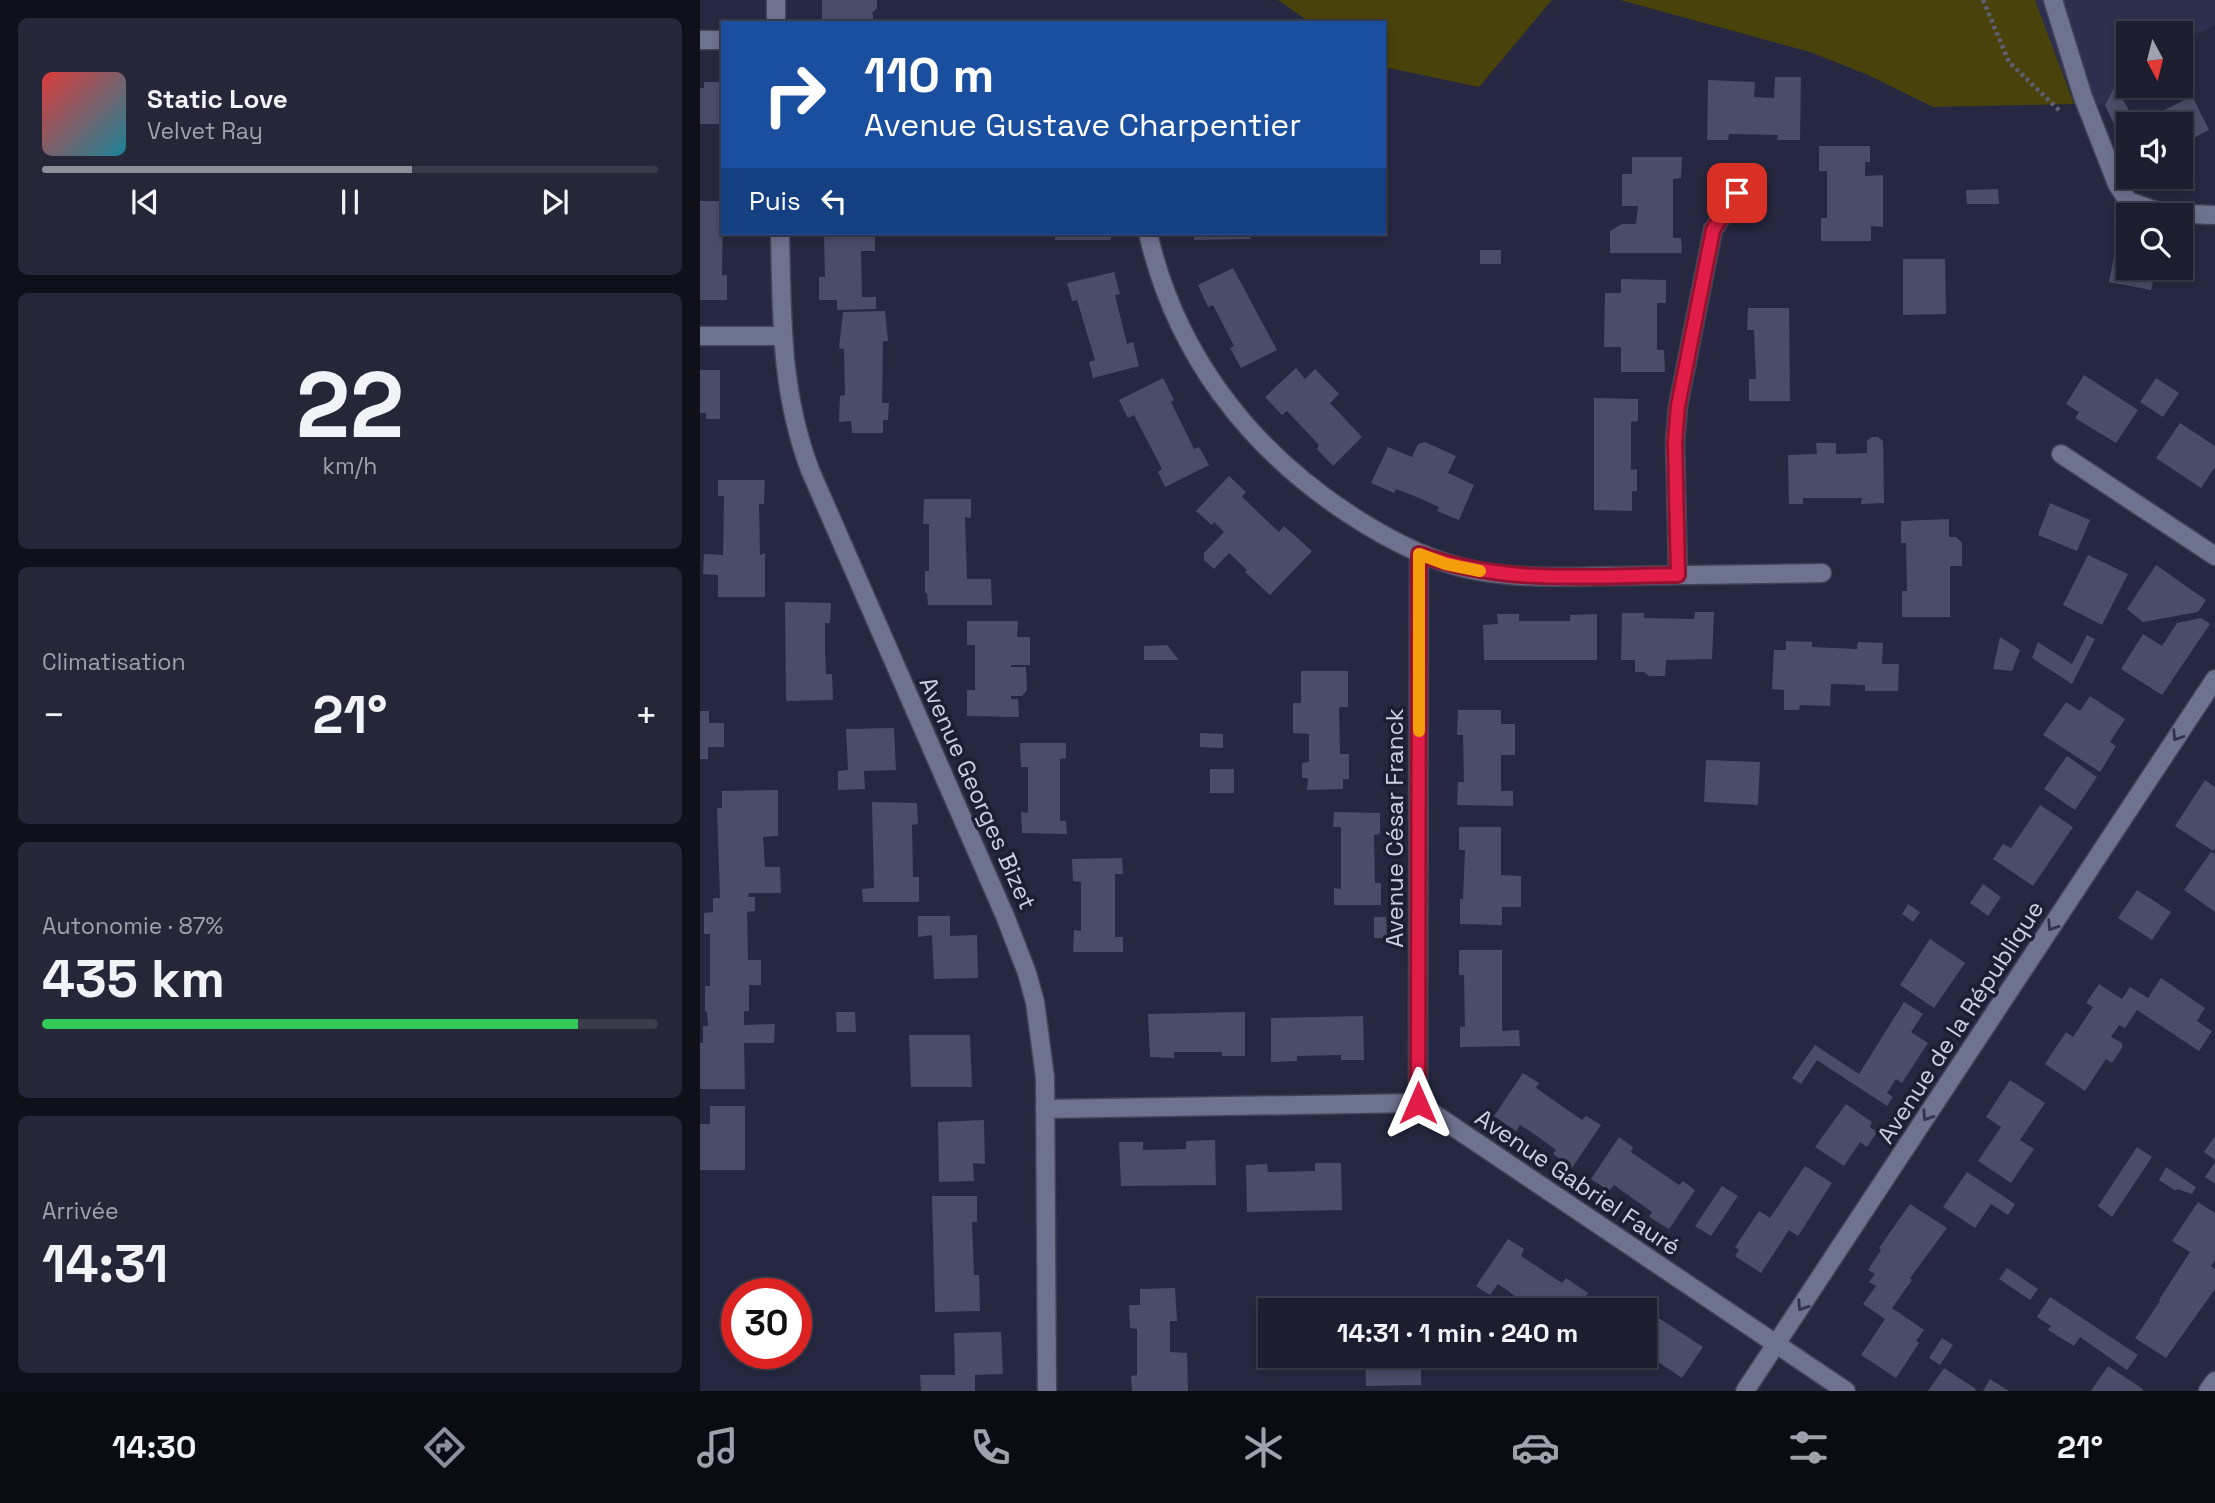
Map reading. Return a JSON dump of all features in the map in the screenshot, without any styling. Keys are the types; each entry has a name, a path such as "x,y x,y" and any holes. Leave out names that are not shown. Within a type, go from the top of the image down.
{"street":[{"path":"776,0 776,21"},
{"path":"2053,0 2083,97 2117,184 2128,201 2162,213 2215,215"},
{"path":"700,40 721,40"},
{"path":"1678,575 1675,441 1678,406 1713,230 1737,193"},
{"name":"Avenue Georges Bizet","path":"780,235 782,336 791,411 810,470 1005,916 1027,973 1040,1029 1045,1077 1047,1391"},
{"path":"1149,235 1163,284 1179,323 1203,368 1239,418 1282,464 1307,486 1362,523 1419,554 1475,570 1529,577 1822,573"},
{"path":"700,337 782,336"},
{"path":"2061,454 2215,556"},
{"name":"Avenue César Franck","path":"1418,1103 1419,554"},
{"name":"Avenue de la République","path":"1745,1391 2215,679"},
{"path":"1045,1109 1418,1103"},
{"name":"Avenue Gabriel Fauré","path":"1418,1103 1846,1391"},
{"path":"2208,1391 2215,1381"}],"path":[{"path":"1983,0 2009,62 2064,116"}],"shaded area":[{"path":"1278,0 1552,0 1479,87 1386,67 1386,21 1308,21"},
{"path":"1620,0 2035,0 2074,104 1933,107 1868,75 1810,52"},
{"path":"2035,0 2215,0 2215,25 2193,37 2193,21 2116,21 2116,86 2105,105 2074,104"}],"building":[{"path":"822,0 877,0 877,8 871,14 873,21 822,21"},
{"path":"1069,19 1069,21 1028,21"},
{"path":"1775,77 1801,77 1800,140 1777,140 1778,135 1729,134 1728,140 1707,140 1708,80 1755,82 1754,97 1774,98"},
{"path":"704,82 721,82 721,124 700,124 700,88 704,88"},
{"path":"2115,86 2116,98 2122,98 2130,112 2116,112 2116,129 2105,105"},
{"path":"2193,98 2209,130 2193,138 2193,112 2161,112"},
{"path":"1819,146 1870,146 1870,162 1865,162 1865,176 1883,175 1883,227 1871,226 1871,241 1821,241 1821,218 1827,218 1827,171 1819,171"},
{"path":"1632,157 1682,157 1681,178 1673,179 1673,238 1681,238 1682,253 1610,253 1610,231 1622,224 1636,224 1638,206 1622,206 1622,174 1632,174"},
{"path":"1998,189 1999,204 1967,204 1966,190"},
{"path":"700,201 721,201 722,275 727,275 727,300 700,300"},
{"path":"824,235 875,235 875,251 861,251 862,297 876,297 876,309 837,310 837,300 819,300 819,277 825,277"},
{"path":"1055,235 1111,235 1111,240 1055,240"},
{"path":"1194,235 1250,235 1251,239 1194,240"},
{"path":"2116,247 2116,280 2153,280 2151,290 2109,282"},
{"path":"1480,250 1501,250 1501,264 1480,264"},
{"path":"1903,259 1945,259 1946,314 1903,315"},
{"path":"1233,268 1277,350 1241,368 1230,348 1234,346 1213,305 1208,307 1198,285"},
{"path":"1114,272 1120,294 1115,295 1127,344 1133,342 1139,366 1093,378 1089,362 1095,360 1077,300 1072,301 1067,283"},
{"path":"1621,279 1666,280 1666,303 1657,303 1657,350 1664,350 1665,372 1621,372 1621,347 1604,347 1605,293 1621,293"},
{"path":"1748,308 1789,308 1790,401 1749,401 1749,379 1756,379 1754,330 1747,330"},
{"path":"885,311 888,341 883,341 882,403 889,403 888,420 883,420 883,433 852,433 851,421 839,422 840,396 845,395 844,349 839,348 843,312"},
{"path":"1296,368 1305,379 1315,369 1339,394 1330,403 1362,437 1333,466 1317,449 1319,445 1287,411 1282,415 1265,397"},
{"path":"700,370 720,370 720,419 706,419 706,413 700,413"},
{"path":"2084,375 2138,410 2116,443 2075,418 2079,412 2066,404"},
{"path":"1163,378 1174,400 1171,402 1194,449 1199,447 1209,465 1165,487 1158,472 1162,469 1134,415 1128,418 1119,400"},
{"path":"2156,378 2179,393 2163,417 2140,402"},
{"path":"1594,398 1638,399 1638,421 1631,422 1631,470 1637,469 1637,491 1632,491 1632,511 1594,510"},
{"path":"2180,423 2215,446 2215,467 2201,488 2156,458"},
{"path":"1872,437 1883,441 1884,503 1861,504 1862,498 1803,498 1803,504 1789,504 1788,455 1817,454 1816,443 1836,443 1836,454 1867,453 1867,441"},
{"path":"1425,442 1456,456 1448,473 1474,485 1459,520 1437,511 1439,507 1419,498 1396,489 1394,493 1371,483 1388,447 1412,457 1418,444"},
{"path":"1229,476 1246,492 1242,497 1279,532 1284,526 1312,551 1270,595 1229,553 1214,569 1204,560 1204,553 1224,532 1196,511"},
{"path":"718,480 765,480 764,504 759,504 760,555 765,553 765,597 718,597 718,575 703,574 704,554 723,555 724,496 718,496"},
{"path":"924,499 971,499 971,518 965,517 967,579 991,579 992,605 928,605 925,571 929,571 929,524 923,524"},
{"path":"2050,503 2090,520 2077,551 2038,535"},
{"path":"1949,519 1949,537 1956,537 1962,543 1962,566 1950,566 1950,617 1902,617 1902,591 1907,591 1906,543 1901,543 1901,521"},
{"path":"2088,555 2128,574 2102,625 2063,605"},
{"path":"2156,565 2206,600 2198,612 2143,622 2127,609"},
{"path":"785,602 831,603 830,623 825,623 825,651 826,674 832,674 833,700 786,701"},
{"path":"1695,612 1714,612 1712,659 1666,660 1665,676 1649,676 1644,672 1635,672 1635,660 1621,660 1622,613 1644,613 1644,618 1694,619"},
{"path":"1497,614 1519,614 1519,621 1570,621 1570,615 1597,614 1597,660 1484,660 1483,625 1498,624"},
{"path":"2201,618 2210,624 2162,695 2121,669 2143,634 2162,646 2177,623"},
{"path":"967,621 1018,621 1017,637 1030,637 1030,665 1011,665 1026,667 1027,690 1022,696 1011,696 1011,699 1018,699 1019,717 967,716 967,690 975,690 975,645 967,645"},
{"path":"2087,635 2095,639 2072,684 2032,658 2038,642 2072,664"},
{"path":"2000,637 2020,650 2012,671 1993,669"},
{"path":"1786,641 1812,642 1812,647 1857,649 1858,642 1883,643 1882,664 1899,664 1898,691 1865,691 1865,685 1831,684 1830,706 1800,705 1799,710 1784,710 1784,690 1772,689 1774,650 1786,650"},
{"path":"1167,645 1179,660 1144,660 1144,646"},
{"path":"1301,671 1348,671 1348,707 1339,707 1340,754 1349,754 1349,779 1343,779 1343,789 1307,790 1308,778 1302,778 1302,763 1309,762 1309,734 1293,733 1293,703 1301,703"},
{"path":"2090,696 2125,719 2110,742 2116,746 2100,772 2043,735 2066,702 2080,711"},
{"path":"1458,710 1501,710 1501,724 1515,724 1515,755 1501,755 1501,791 1513,791 1513,806 1457,805 1458,782 1464,782 1463,735 1457,735"},
{"path":"700,711 709,711 709,723 724,723 724,747 708,747 708,759 700,759"},
{"path":"894,728 896,770 864,771 865,789 838,790 838,771 848,770 846,729"},
{"path":"1200,733 1223,734 1223,748 1200,747"},
{"path":"1020,743 1066,743 1066,758 1060,759 1060,821 1066,821 1067,834 1022,833 1021,812 1028,813 1028,767 1021,767"},
{"path":"2067,756 2097,777 2075,810 2044,789"},
{"path":"1706,760 1760,762 1758,805 1704,802"},
{"path":"1210,769 1234,769 1234,793 1210,793"},
{"path":"2205,780 2215,787 2213,851 2175,826"},
{"path":"778,790 778,836 763,837 765,867 780,867 781,893 749,893 748,897 755,897 755,911 747,912 748,960 761,960 761,985 749,985 749,1011 744,1011 744,1025 775,1024 774,1043 744,1043 745,1089 700,1089 700,1043 703,1043 703,1026 708,1026 705,986 710,986 710,934 704,934 704,913 713,912 713,898 720,898 717,808 722,808 722,791"},
{"path":"872,802 917,803 918,824 912,825 913,877 919,877 919,902 863,902 862,889 874,888"},
{"path":"2040,805 2073,827 2033,886 1993,859 2003,844 2011,848"},
{"path":"1334,812 1380,813 1380,834 1374,835 1375,883 1381,883 1381,905 1334,905 1334,888 1341,889 1341,827 1333,827"},
{"path":"1459,827 1501,827 1501,875 1521,876 1521,907 1502,907 1502,925 1460,924 1465,850 1459,850"},
{"path":"2211,852 2215,854 2215,912 2184,890"},
{"path":"1122,858 1123,874 1115,874 1115,937 1123,937 1123,952 1073,952 1074,930 1081,931 1081,882 1073,881 1072,859"},
{"path":"1983,884 2001,897 1988,916 1970,903"},
{"path":"2137,890 2171,912 2152,940 2118,918"},
{"path":"1908,904 1920,912 1913,922 1902,914"},
{"path":"918,916 950,916 950,936 977,935 978,978 934,979 932,935 918,937"},
{"path":"1374,917 1386,917 1387,938 1374,938"},
{"path":"1930,939 1965,963 1934,1008 1900,985"},
{"path":"1459,950 1502,950 1502,1031 1519,1030 1520,1046 1460,1047 1460,1026 1465,1027 1464,975 1459,975"},
{"path":"2161,978 2205,1008 2197,1021 2212,1031 2199,1051 2137,1010 2125,1028 2119,1025 2111,1037 2122,1043 2122,1048 2112,1063 2106,1059 2085,1091 2045,1064 2066,1032 2073,1037 2093,1007 2086,1003 2099,984 2122,999 2130,987 2148,998"},
{"path":"1904,1002 1923,1014 1911,1032 1928,1043 1902,1083 1896,1079 1887,1093 1893,1097 1887,1106 1817,1060 1801,1084 1792,1078 1815,1045 1859,1074"},
{"path":"836,1012 855,1012 856,1032 837,1032"},
{"path":"1245,1012 1245,1056 1222,1056 1222,1052 1174,1052 1174,1058 1150,1057 1148,1014"},
{"path":"1363,1016 1364,1060 1341,1060 1341,1055 1297,1056 1297,1061 1271,1062 1271,1018"},
{"path":"909,1035 970,1035 972,1087 911,1087"},
{"path":"1523,1073 1539,1083 1536,1088 1582,1120 1586,1116 1601,1125 1572,1168 1553,1154 1556,1150 1537,1136 1520,1125 1516,1131 1494,1116"},
{"path":"2010,1080 2045,1103 2020,1140 2034,1149 2011,1183 1978,1161 2001,1127 1986,1117"},
{"path":"1846,1104 1872,1122 1870,1127 1877,1132 1867,1147 1860,1142 1844,1166 1815,1147"},
{"path":"710,1106 745,1106 745,1170 700,1170 700,1124 710,1124"},
{"path":"984,1120 985,1164 973,1163 974,1181 939,1182 938,1122"},
{"path":"2215,1136 2215,1160 2204,1152"},
{"path":"1619,1137 1633,1147 1631,1152 1679,1185 1683,1181 1695,1190 1669,1229 1649,1217 1652,1212 1614,1185 1609,1191 1591,1179"},
{"path":"1215,1140 1216,1185 1121,1186 1119,1142 1143,1142 1143,1150 1186,1149 1186,1141"},
{"path":"2137,1147 2152,1157 2112,1217 2098,1206"},
{"path":"2215,1162 2215,1184 2205,1177"},
{"path":"1315,1163 1341,1163 1342,1210 1247,1212 1246,1165 1267,1164 1268,1172 1315,1171"},
{"path":"1805,1166 1832,1183 1798,1236 1789,1230 1761,1273 1735,1256 1739,1250 1735,1247 1759,1211 1770,1218"},
{"path":"2166,1167 2196,1187 2192,1194 2177,1189 2176,1191 2159,1180"},
{"path":"1967,1172 2015,1204 2008,1215 1991,1204 1975,1228 1943,1207"},
{"path":"1722,1186 1738,1196 1711,1236 1695,1226"},
{"path":"932,1196 977,1196 977,1222 972,1222 974,1275 979,1275 980,1311 935,1312"},
{"path":"2198,1202 2215,1213 2215,1260 2211,1266 2215,1269 2215,1289 2166,1358 2135,1338 2190,1252 2172,1241"},
{"path":"1910,1204 1947,1228 1910,1278 1912,1280 1892,1308 1924,1330 1916,1341 1919,1343 1896,1378 1861,1355 1885,1319 1863,1304 1876,1286 1869,1282 1875,1274 1868,1270 1881,1250 1879,1248"},
{"path":"1508,1239 1524,1249 1521,1256 1562,1283 1566,1278 1588,1293 1584,1298 1518,1298 1498,1284 1490,1295 1476,1286"},
{"path":"2007,1268 2038,1289 2030,1300 1999,1279"},
{"path":"1175,1288 1177,1321 1170,1321 1170,1352 1187,1353 1188,1391 1132,1391 1131,1376 1137,1375 1137,1329 1130,1328 1129,1305 1140,1305 1140,1289"},
{"path":"2050,1297 2138,1355 2127,1370 2080,1337 2074,1346 2048,1330 2051,1326 2037,1317"},
{"path":"1657,1317 1703,1347 1682,1378 1657,1361"},
{"path":"1001,1332 1003,1374 975,1375 975,1391 921,1391 920,1375 955,1375 954,1333"},
{"path":"1942,1338 1953,1345 1940,1365 1929,1358"},
{"path":"2108,1366 2143,1389 2142,1391 2091,1391"},
{"path":"1365,1368 1421,1368 1421,1385 1366,1386"},
{"path":"1944,1368 1976,1389 1975,1391 1928,1391"},
{"path":"1990,1379 2009,1391 1983,1391"}],"slow traffic":[{"path":"1419,731 1419,554 1446,564 1480,571"}],"route":[{"path":"1418,1103 1419,554 1446,564 1529,577 1678,575 1675,441 1678,406 1713,230 1737,193"}]}
